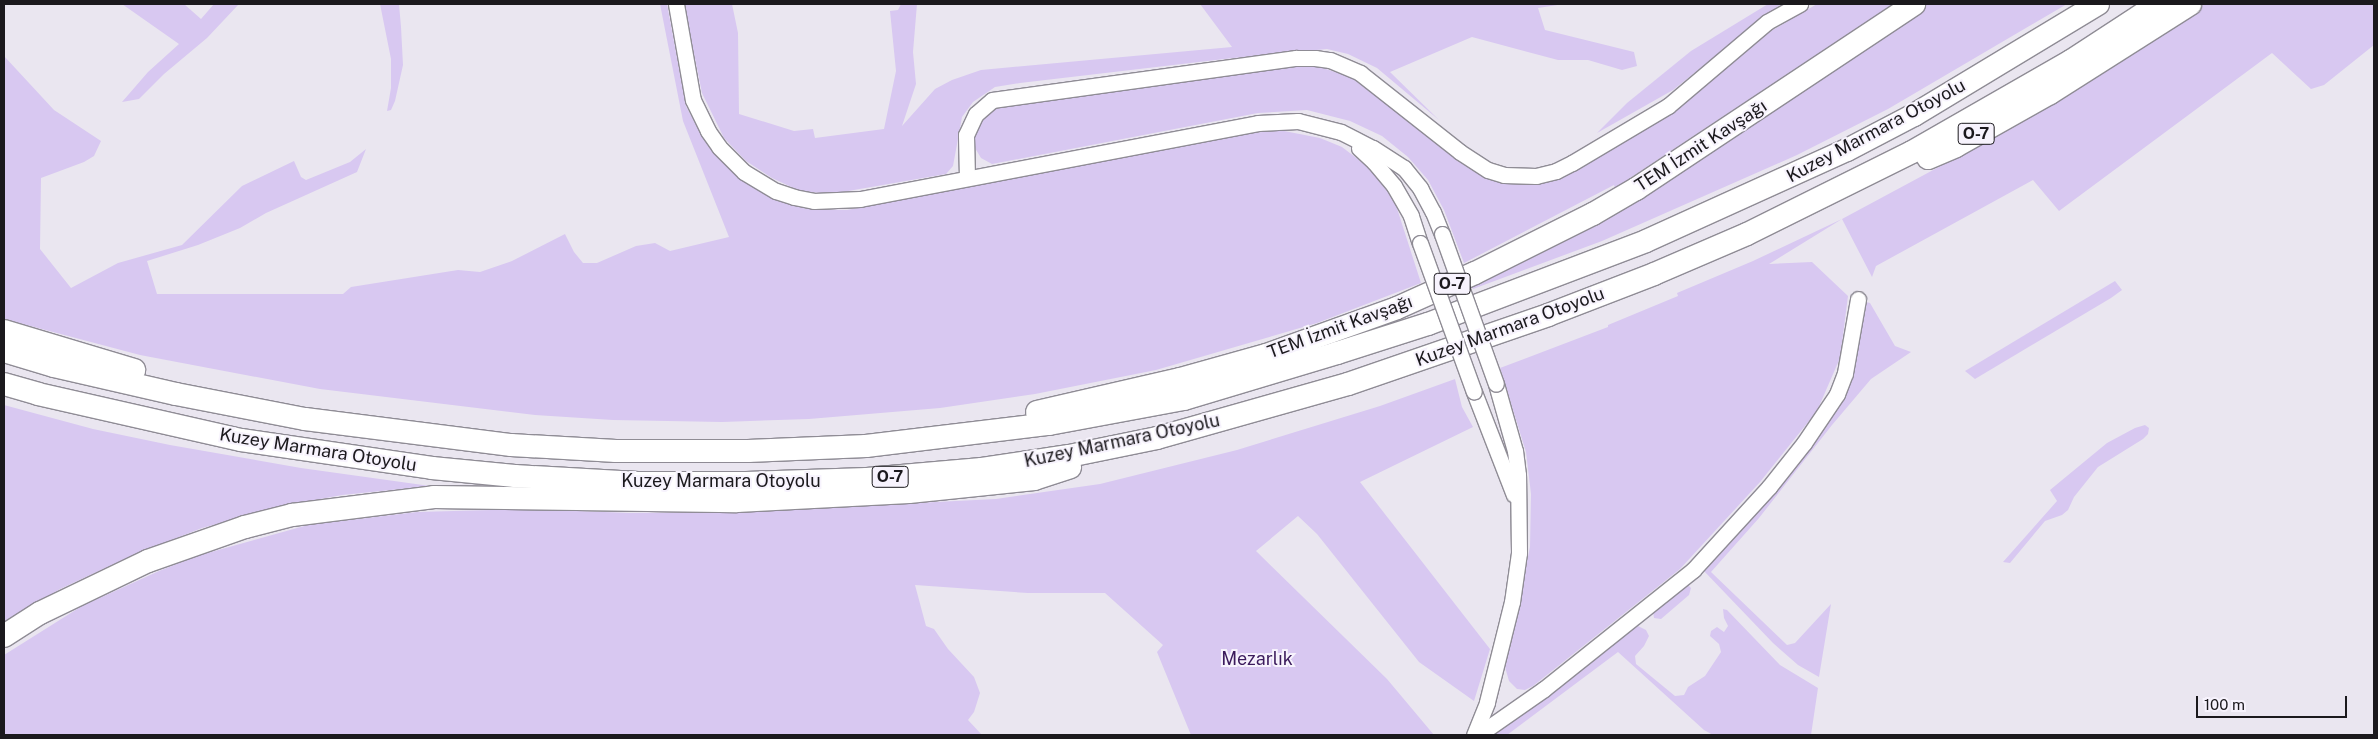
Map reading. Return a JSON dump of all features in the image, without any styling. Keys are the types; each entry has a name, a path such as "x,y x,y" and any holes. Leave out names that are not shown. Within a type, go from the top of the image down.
{"highway":[{"name":"TEM İzmit Kavşağı","path":"935,439 1088,399 1180,379 1266,355 1397,308 1449,285 1558,232 1636,189 1914,4"},
{"name":"Kuzey Marmara Otoyolu","path":"4,351 54,366 305,419 512,445 616,451 748,451 866,446 1049,424 1184,399 1428,324 1654,238 1847,150 1914,115 2098,4"},
{"name":"Kuzey Marmara Otoyolu","path":"4,384 38,394 250,442 432,468 515,476 638,483 746,483 866,479 962,470 1069,456 1157,438 1348,384 1548,315 1747,234 1912,152 2071,61 2158,4"},
{"name":"O-7","path":"1747,234 1956,146 2050,92 2190,4"},
{"path":"4,331 305,419"},
{"path":"4,636 40,613 148,561 245,528 292,515 434,497 737,501 909,492 1034,479 1157,438"}],"street":[{"path":"676,4 689,83 700,116 708,131 730,159 761,182 794,198 838,202 1280,120 1298,120 1341,132 1373,148 1404,168 1420,188 1442,234 1496,384 1515,451 1519,552 1512,602 1487,702 1476,735"},
{"path":"967,177 966,135 976,114 992,100 1277,60 1315,58 1330,60 1360,73 1460,152 1488,170 1504,175 1536,176 1556,171 1572,163 1668,106 1767,22 1800,4"},
{"path":"1341,132 1374,162 1394,186 1411,216 1474,392 1518,506"},
{"path":"1476,735 1544,689 1693,570 1769,487 1809,435 1837,394 1845,374 1858,299"}],"green space":[{"path":"122,4 184,4 201,19 214,4 239,4 207,38 164,74 139,99 122,102 148,72 179,44"},
{"path":"380,4 399,4 401,27 403,65 395,101 391,110 387,111 391,88 391,59"},
{"path":"660,4 667,4 686,106 697,127 712,148 746,182 762,193 785,203 807,209 847,210 1238,135 1279,130 1320,138 1342,147 1372,170 1394,199 1421,283 1317,323 1156,370 1035,394 940,408 809,419 722,422 613,420 535,415 320,389 140,355 4,319 4,56 54,110 101,141 94,156 84,162 41,178 40,249 71,288 118,263 182,245 242,186 294,161 301,177 306,180 350,162 366,149 357,172 266,213 240,228 198,245 147,261 157,294 343,294 351,287 458,270 480,272 512,261 565,234 574,252 583,263 597,263 636,246 655,243 670,251 729,237 683,121"},
{"path":"684,4 732,4 738,33 739,114 794,131 813,129 815,138 884,129 896,71 890,11 898,10 901,4 917,4 913,52 916,84 902,126 935,89 952,80 981,70 1232,47 1200,4 1564,4 1538,8 1545,30 1634,52 1637,66 1622,70 1588,60 1558,60 1472,37 1390,72 1439,120 1377,68 1348,54 1327,49 1020,83 995,87 973,102 962,117 953,166 946,174 831,194 800,191 772,178 746,161 724,138 702,93"},
{"path":"1768,4 1781,4 1673,90 1597,133 1627,103 1691,51"},
{"path":"1817,4 1893,4 1615,188 1614,185 1464,263 1444,210 1428,180 1408,157 1382,136 1350,121 1307,110 1258,113 992,164 981,158 975,148 975,133 983,119 993,110 1011,105 1298,65 1320,67 1350,77 1376,93 1468,167 1500,181 1526,184 1560,177 1591,161 1671,112 1771,31"},
{"path":"1928,4 2067,4 1888,109 1797,155 1602,241 1473,289 1471,285 1779,105"},
{"path":"2205,4 2374,4 2374,45 2324,85 2311,89 2272,53 2059,211 2033,180 1876,266 1872,277 1842,219 2002,133"},
{"path":"1842,219 1769,264 1812,262 1848,296 1840,358 1817,411 1760,482 1680,569 1533,686 1525,690 1517,689 1509,681 1505,667 1530,547 1531,494 1526,452 1500,368 1608,327 1608,325 1678,296 1677,293 1753,261"},
{"path":"2115,281 2122,290 2111,298 1975,379 1965,371"},
{"path":"1866,302 1870,303 1895,346 1911,352 1871,379 1832,425 1759,518 1711,572 1787,645 1795,643 1831,604 1819,677 1798,665 1773,643 1704,571 1705,566 1842,400 1847,391"},
{"name":"Mezarlık","path":"1455,379 1462,407 1473,427 1360,482 1490,649 1474,701 1419,662 1317,534 1298,516 1256,551 1387,679 1434,735 1191,735 1157,652 1163,645 1105,593 1028,593 915,585 926,626 934,629 948,649 974,677 980,693 974,712 968,720 982,735 4,735 4,655 82,606 159,571 197,556 308,525 417,512 528,509 629,513 735,512 996,499 1100,484 1237,450 1380,406"},
{"path":"4,405 93,429 170,445 301,468 430,486 342,495 288,505 202,528 131,556 60,589 4,623"},
{"path":"2145,425 2149,428 2148,434 2143,439 2098,467 2074,497 2068,510 2062,515 2045,521 2010,563 2003,562 2057,501 2050,490 2107,443 2135,428"},
{"path":"1686,583 1691,588 1689,595 1661,619 1654,618 1653,611"},
{"path":"1723,609 1727,610 1780,665 1818,688 1811,735 1713,735 1704,730 1618,652 1507,735 1489,735 1632,627 1638,626 1646,630 1649,636 1644,646 1635,656 1636,664 1675,696 1684,695 1688,687 1705,676 1721,652 1719,644 1710,636 1711,631 1717,627 1724,632 1728,626 1724,618"}]}
